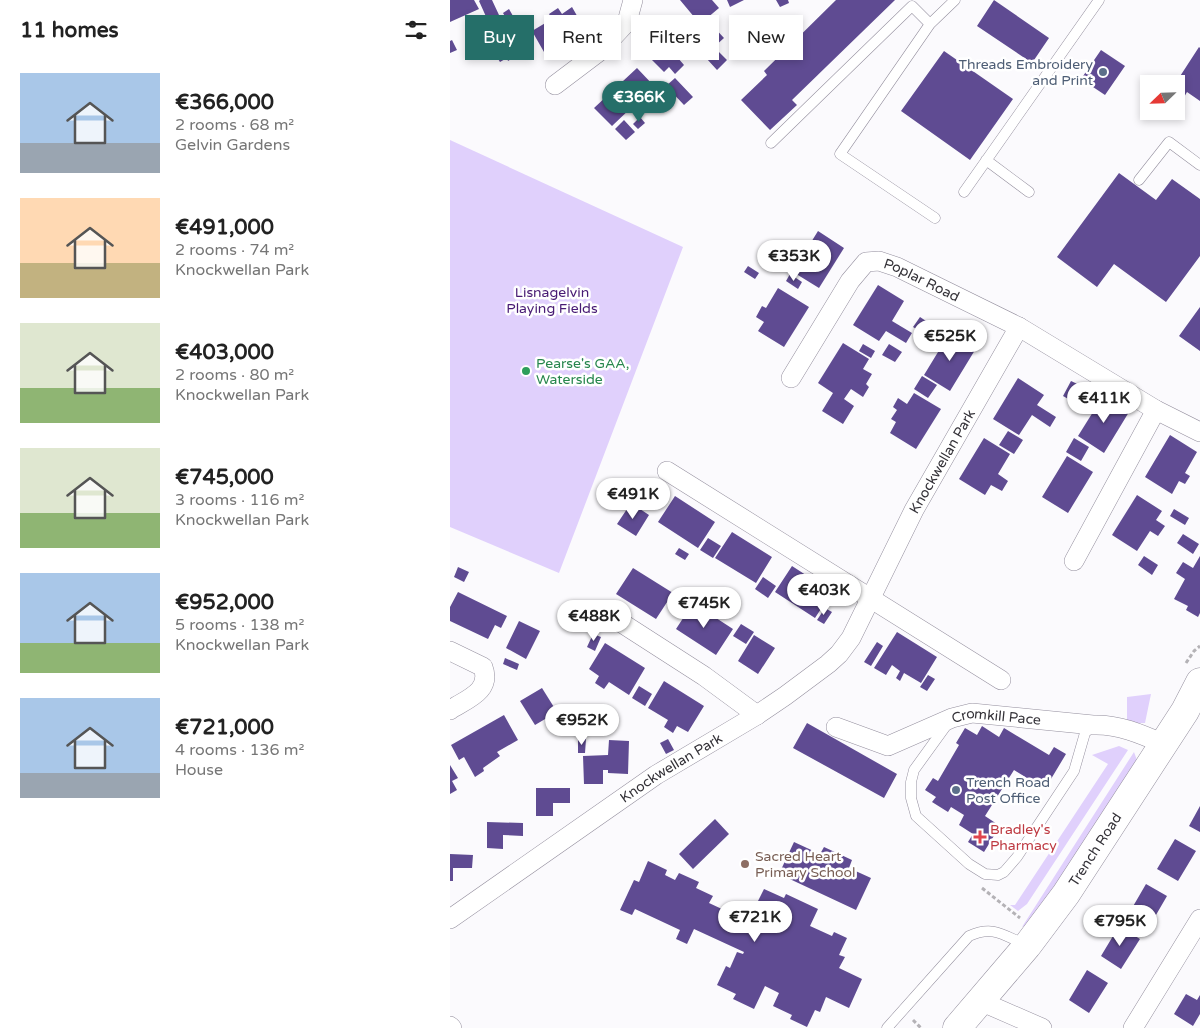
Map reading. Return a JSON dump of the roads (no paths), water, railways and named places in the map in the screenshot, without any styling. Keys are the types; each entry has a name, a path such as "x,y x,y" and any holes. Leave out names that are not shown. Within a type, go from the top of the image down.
{"street":[{"path":"555,85 600,51 627,22 633,0"},
{"name":"Poplar Road","path":"791,378 850,281 866,262 879,261 897,267 1018,327 1156,410 1200,432"},
{"name":"Knockwellan Park","path":"450,919 656,775 758,715 839,654 851,638 914,510 1018,327"},
{"path":"1074,561 1156,410"},
{"path":"667,472 1001,680"},
{"path":"603,611 704,676 758,715"},
{"path":"450,651 483,667 486,682 482,690 450,710"},
{"name":"Trench Road","path":"957,1028 980,1001 1025,933 1066,894 1164,744 1189,712 1200,682"},
{"name":"Cromkill Pace","path":"836,727 888,746 952,718 972,713 1107,725 1142,734 1164,744"},
{"path":"1134,1028 1200,919"},
{"path":"980,1001 1042,1028"}],"lane":[{"path":"935,218 840,154 930,24 955,0"},
{"path":"964,192 1099,0"},
{"path":"772,143 912,6 930,24"},
{"path":"1139,180 1169,142 1200,165"},
{"path":"986,160 1030,192"},
{"path":"952,718 914,770 911,782 911,798 916,816 969,864 985,874 998,875 1004,872 1017,857 1074,772 1085,733 1093,725"},
{"path":"887,1028 969,936 981,930 1025,933"}],"place":[{"name":"Threads Embroidery and Print","path":"1103,72"},
{"name":"Pearse's GAA, Waterside","path":"526,371"},
{"name":"Trench Road Post Office","path":"956,790"},
{"name":"Bradley's Pharmacy","path":"980,837"},
{"name":"Sacred Heart Primary School","path":"745,864"}],"park label":[{"name":"Lisnagelvin Playing Fields","path":"552,300"}]}
